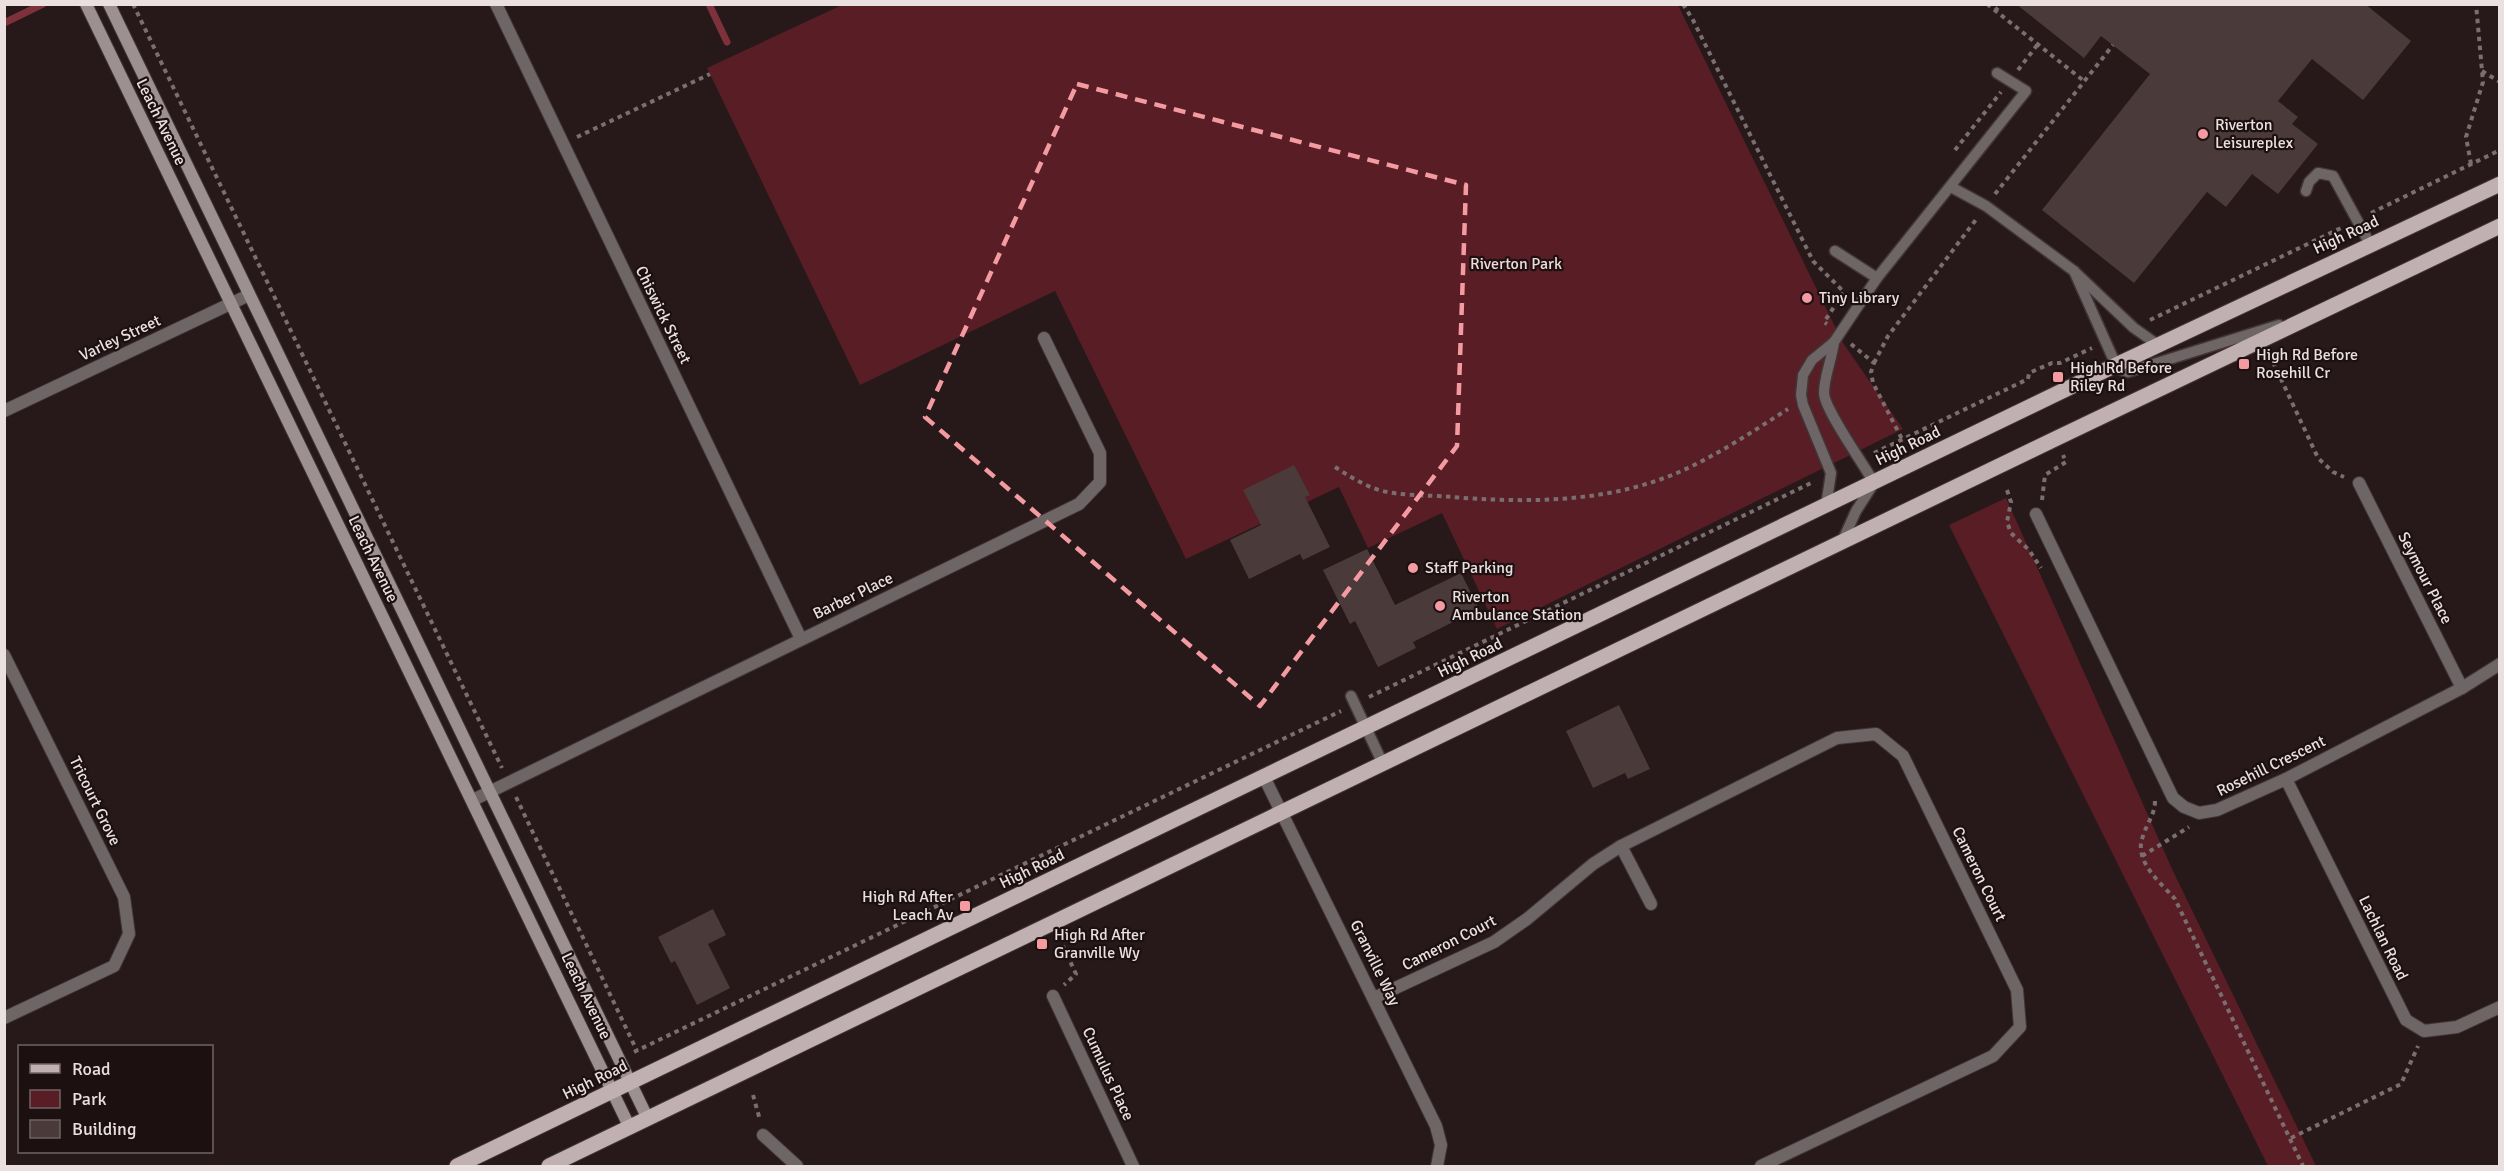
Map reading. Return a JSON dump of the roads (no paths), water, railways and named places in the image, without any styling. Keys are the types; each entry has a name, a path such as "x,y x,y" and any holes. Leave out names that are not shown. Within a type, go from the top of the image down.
{"main road":[{"name":"High Road","path":"457,1167 2116,365 2499,184"},
{"path":"549,1167 2499,226"}],"street":[{"name":"Leach Avenue","path":"86,4 630,1128"},
{"name":"Leach Avenue","path":"109,4 648,1119"},
{"name":"Chiswick Street","path":"496,4 801,639"},
{"name":"Varley Street","path":"4,411 249,295"},
{"name":"Barber Place","path":"473,800 1079,504 1100,482 1100,453 1044,338"},
{"name":"Seymour Place","path":"2359,483 2462,688"},
{"name":"Rosehill Crescent","path":"2036,514 2173,798 2184,807 2199,813 2217,810 2286,779 2462,688 2499,664"},
{"name":"Tricourt Grove","path":"4,655 124,897 129,934 114,966 4,1018"},
{"name":"Cameron Court","path":"1374,998 1494,942 1527,919 1593,864 1621,846 1836,738 1876,734 1904,756 2017,990 2020,1028 1992,1056 1761,1167"},
{"name":"Granville Way","path":"1264,777 1436,1126 1441,1145 1437,1167"},
{"name":"Lachlan Road","path":"2286,779 2406,1020 2424,1031 2457,1027 2499,1007"},
{"path":"1621,846 1651,904"},
{"name":"Cumulus Place","path":"1053,996 1133,1167"},
{"path":"763,1135 797,1167"}],"lane":[{"path":"1826,506 1832,473 1803,405 1801,395 1803,375 1812,360 1837,338 1876,278 2026,91 1997,73"},
{"path":"2306,191 2309,182 2318,173 2333,176 2370,244"},
{"path":"1951,187 1986,206 2074,271 2134,328 2158,345"},
{"path":"1836,251 1876,278"},
{"path":"2074,271 2116,365 2128,372 2311,315"},
{"path":"1837,338 1824,394 1828,410 1874,483 1856,511 1842,542"},
{"path":"1352,700 1383,764"}],"waterway":[{"path":"4,23 43,4"},
{"path":"709,4 727,42"}],"place":[{"name":"Riverton Leisureplex","path":"2203,134"},
{"name":"Tiny Library","path":"1807,298"},
{"name":"High Rd Before Rosehill Cr","path":"2244,364"},
{"name":"High Rd Before Riley Rd","path":"2058,377"},
{"name":"Staff Parking","path":"1413,568"},
{"name":"Riverton Ambulance Station","path":"1440,606"},
{"name":"High Rd After Leach Av","path":"965,906"},
{"name":"High Rd After Granville Wy","path":"1042,944"}],"park label":[{"name":"Riverton Park","path":"1516,264"}]}
